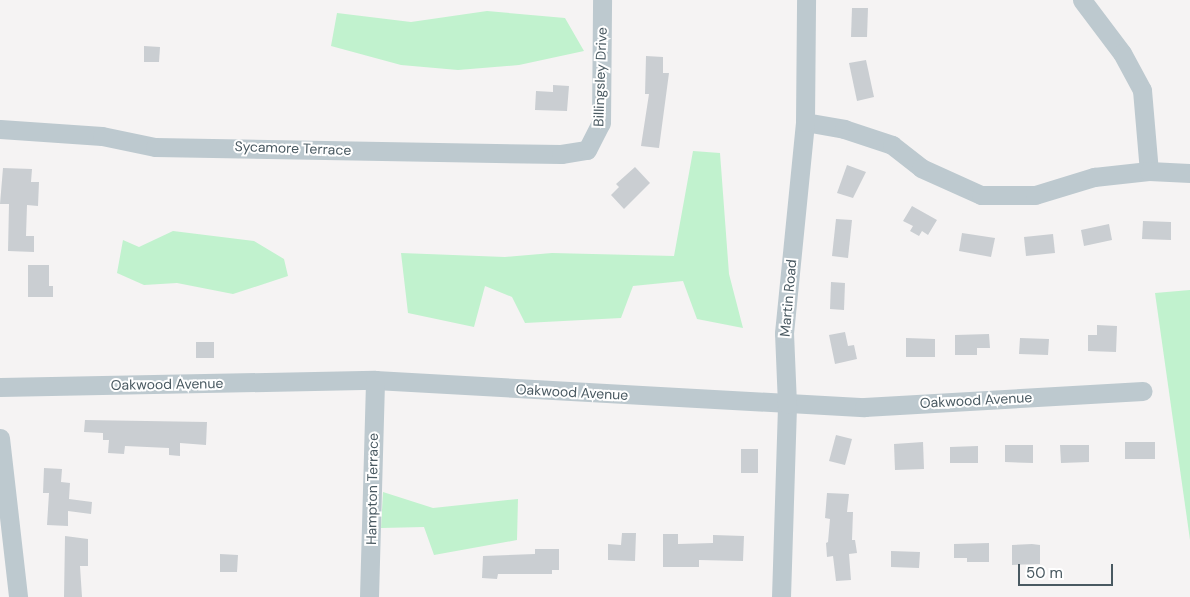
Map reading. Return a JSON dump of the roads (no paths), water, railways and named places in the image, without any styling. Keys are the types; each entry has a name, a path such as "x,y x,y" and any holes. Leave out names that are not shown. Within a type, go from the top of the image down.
{"street":[{"name":"Billingsley Drive","path":"587,150 594,143 601,123 602,0"},
{"name":"Martin Road","path":"781,597 787,404 784,333 804,122 806,0"},
{"path":"1082,0 1122,53 1142,90 1149,171"},
{"path":"804,122 844,129 892,145 929,172 981,195 1035,195 1094,177 1149,171 1190,173"},
{"name":"Sycamore Terrace","path":"0,129 102,136 155,147 561,154 587,150"},
{"name":"Oakwood Avenue","path":"0,387 375,380 864,407 1143,391"},
{"name":"Hampton Terrace","path":"369,597 375,380"},
{"path":"0,448 18,597"}]}
